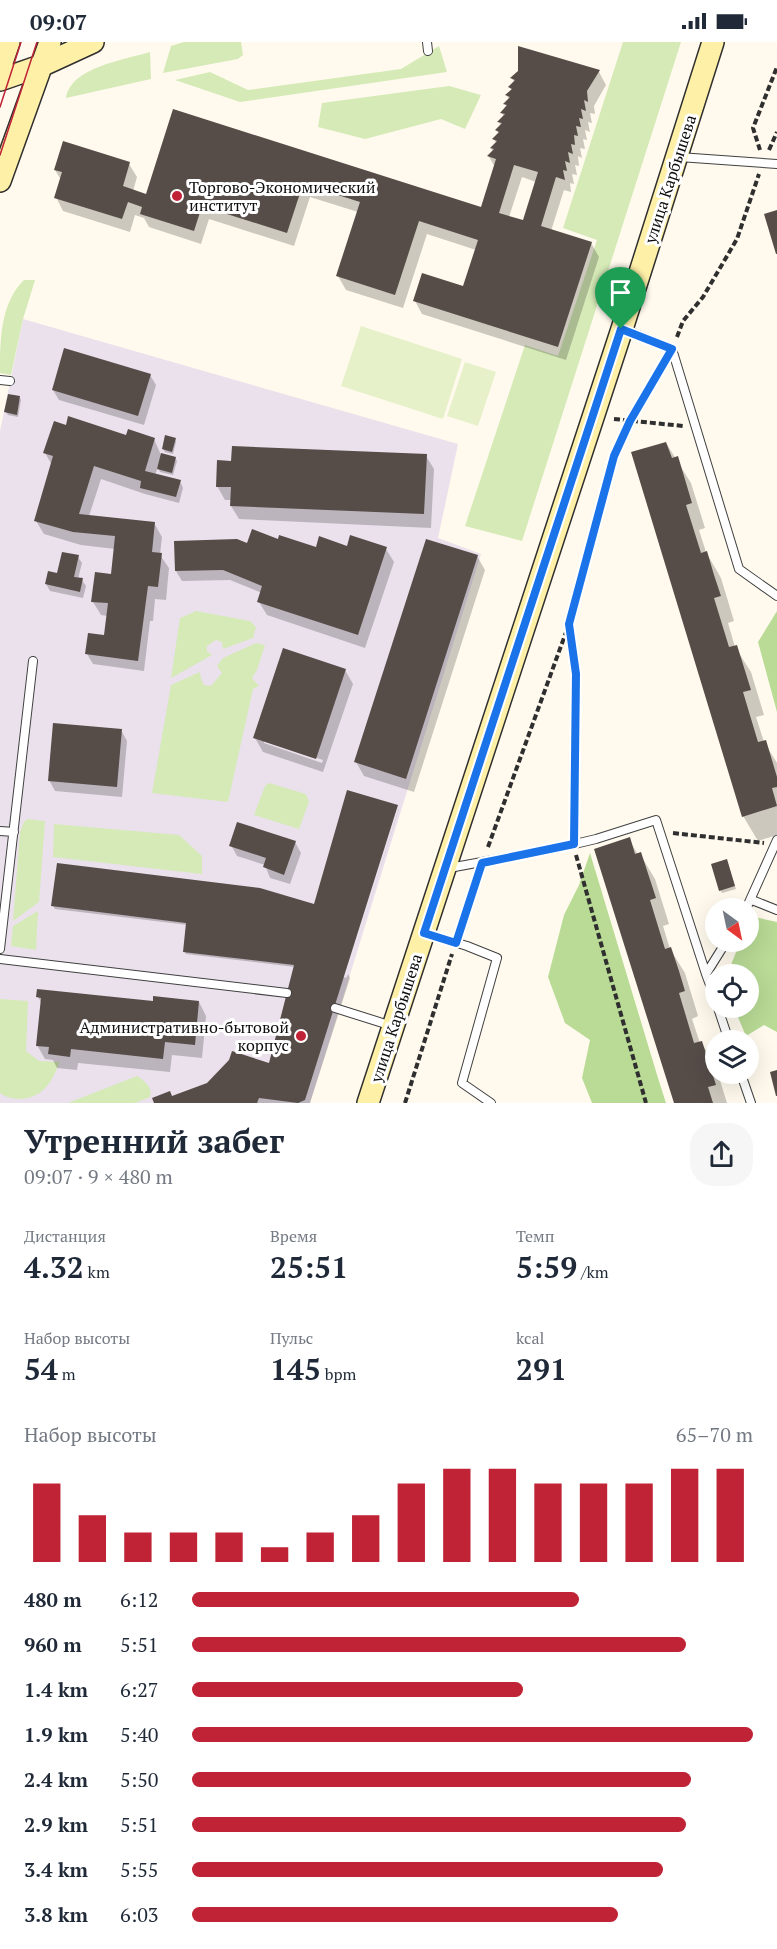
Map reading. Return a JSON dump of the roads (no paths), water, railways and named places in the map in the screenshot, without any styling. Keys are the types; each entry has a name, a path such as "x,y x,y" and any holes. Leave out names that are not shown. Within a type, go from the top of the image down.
{"main road":[{"path":"0,68 9,42"},
{"path":"0,181 50,42"},
{"path":"0,90 43,65 93,42"},
{"name":"улица Карбышева","path":"368,1103 713,42"},
{"path":"0,80 43,65"}],"lane":[{"path":"677,157 777,164"},
{"path":"621,329 672,349 739,569 777,596"},
{"path":"0,380 10,381"},
{"path":"0,949 33,661"},
{"path":"445,869 574,844 656,820 705,971"},
{"path":"0,831 14,832"},
{"path":"753,898 776,842"},
{"path":"759,903 777,910"},
{"path":"424,933 497,958 462,1083 491,1103"},
{"path":"0,959 287,993"},
{"path":"335,1008 393,1027"},
{"path":"744,1084 751,1103"}],"tram line":[{"path":"0,107 21,42"},
{"path":"0,155 37,42"}],"place":[{"name":"Торгово-Экономический институт","path":"177,196"},
{"name":"Административно-бытовой корпус","path":"301,1036"}]}
